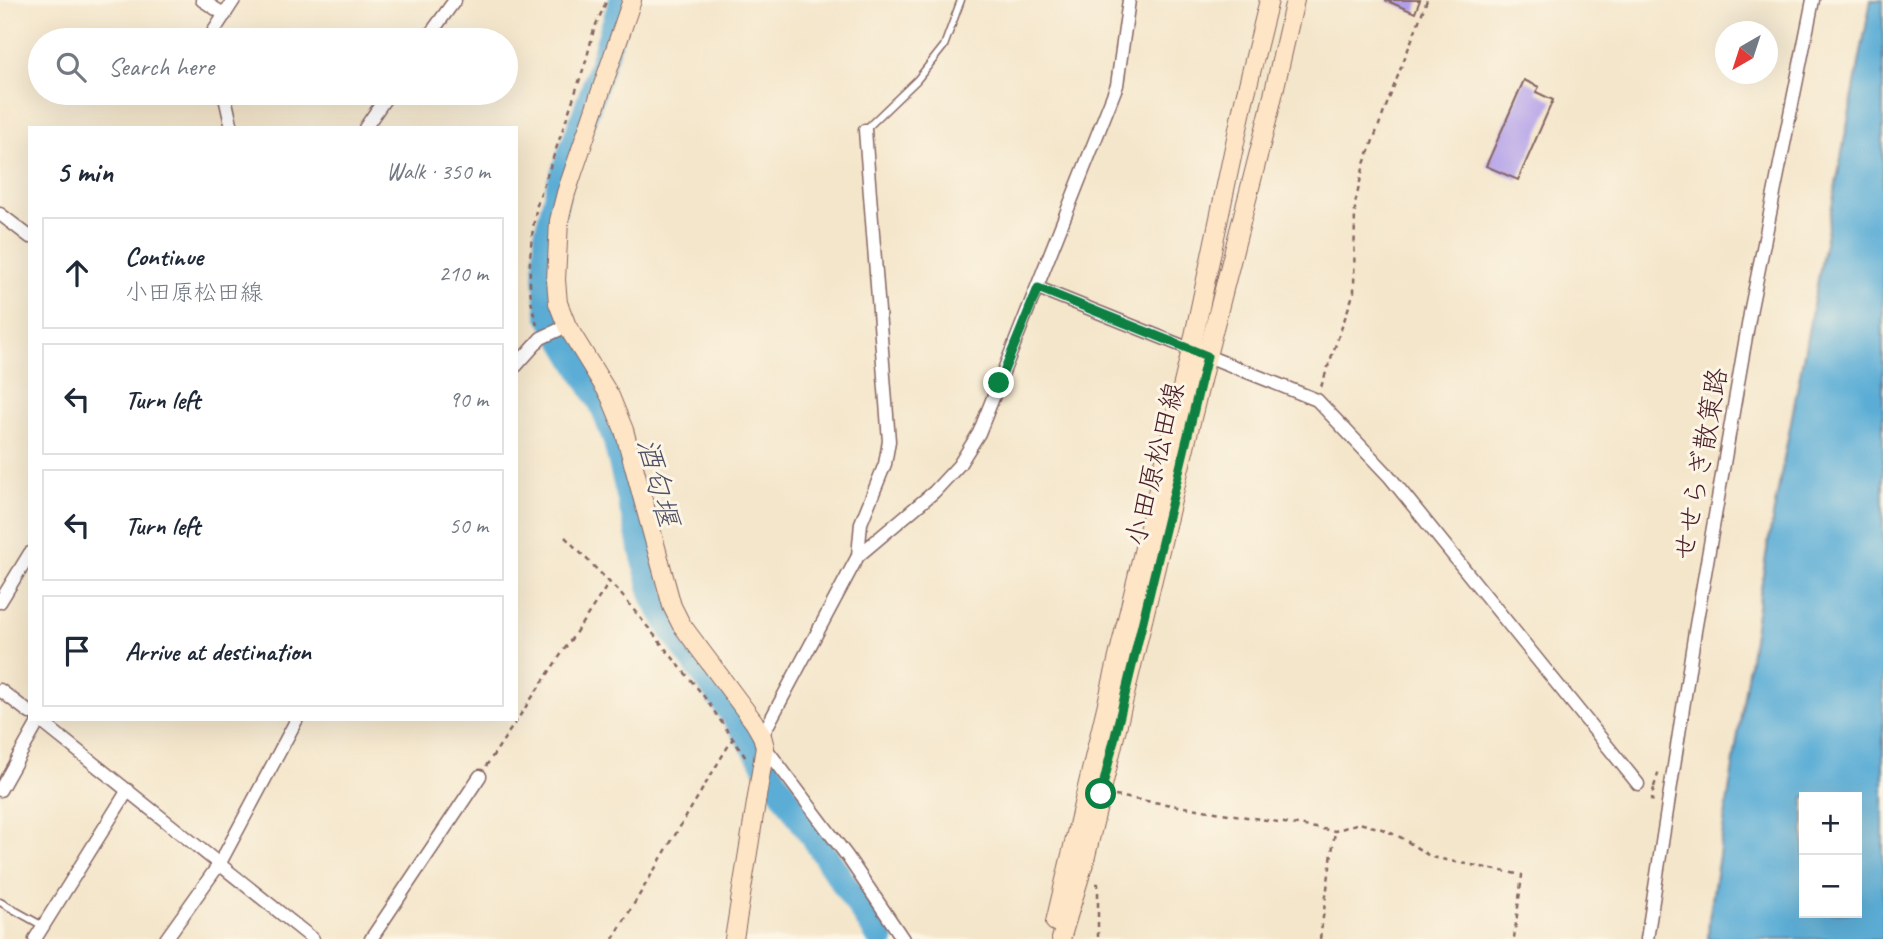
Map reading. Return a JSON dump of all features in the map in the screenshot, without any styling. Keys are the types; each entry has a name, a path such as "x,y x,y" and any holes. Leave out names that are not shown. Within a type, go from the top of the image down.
{"main road":[{"path":"632,0 566,193 559,221 556,280 558,303 567,326 610,396 624,430 672,606 681,624 754,722 763,742 734,939"},
{"name":"小田原松田線","path":"1061,939 1101,794 1199,353 1244,105 1269,0"},
{"name":"小田原松田線","path":"1052,939 1069,859 1199,353 1269,113 1295,0"}],"street":[{"path":"202,0 225,15"},
{"path":"216,28 234,0"},
{"path":"435,28 455,0"},
{"path":"858,556 934,492 959,465 979,433 1117,85 1129,0"},
{"name":"せせらぎ散策路","path":"1647,939 1695,631 1751,308 1813,0"},
{"path":"227,105 232,126"},
{"path":"366,126 381,105"},
{"path":"865,130 889,441 885,464 861,523 858,556 763,742 847,856 903,939"},
{"path":"0,214 28,235"},
{"path":"1038,288 1317,401 1389,476 1638,784"},
{"path":"518,364 541,338 567,326"},
{"path":"0,602 28,556"},
{"path":"0,690 28,711"},
{"path":"0,790 35,721"},
{"path":"41,721 313,939"},
{"path":"166,939 220,863 296,721"},
{"path":"371,939 480,776"},
{"path":"34,939 128,790"}],"lane":[{"path":"865,130 917,80 944,46 961,0"},
{"path":"0,902 43,926"}],"path":[{"path":"1317,401 1354,292 1355,204 1364,164 1427,0"},
{"path":"565,537 609,583 704,695 734,737 759,782"},
{"path":"518,719 609,583"},
{"path":"480,776 517,721"},
{"path":"612,939 734,737"},
{"path":"1101,794 1335,831 1359,823 1402,838 1431,857 1522,875 1514,939"},
{"path":"1320,939 1335,831"},
{"path":"1080,877 1098,884 1098,939"}],"water":[{"path":"1871,0 1883,0 1883,939 1708,939 1768,543"}],"building":[{"path":"1385,0 1420,0 1415,13"},
{"path":"1524,80 1539,87 1536,92 1553,100 1518,180 1486,166"}],"waterway":[{"name":"酒匂堰","path":"622,0 560,182 547,234 549,314 602,404 615,438 654,598 672,630 742,728 881,939"}],"route":[{"path":"999,383 1038,288 1207,356 1101,794"}]}
